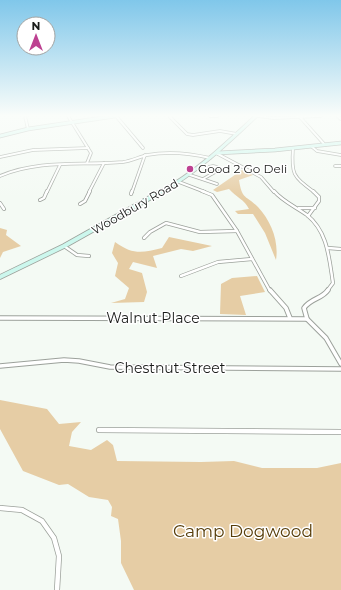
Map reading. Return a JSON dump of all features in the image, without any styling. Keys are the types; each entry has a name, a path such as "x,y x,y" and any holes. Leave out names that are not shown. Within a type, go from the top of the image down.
{"main road":[{"name":"Woodbury Road","path":"0,277 64,246 179,182 190,175 226,144"},
{"path":"216,153 337,144"}],"street":[{"path":"85,144 91,153 87,163"},
{"path":"139,144 143,148"},
{"path":"311,146 317,151 341,154"},
{"path":"0,157 32,150 88,148"},
{"path":"293,148 292,169 303,184 318,197 319,201 308,216"},
{"path":"0,176 21,168 87,163 126,162 145,155 194,153 210,158"},
{"path":"216,153 258,175 276,194 308,216 320,230 328,248 333,283 326,293 308,302 304,308 307,319 326,338 341,364"},
{"path":"131,194 145,155"},
{"path":"80,204 85,201 104,163"},
{"path":"40,200 44,198 60,165"},
{"path":"335,166 341,166"},
{"path":"204,179 217,171"},
{"path":"190,175 217,184"},
{"path":"179,182 212,195 237,231 270,291 286,308 290,318"},
{"path":"0,203 4,209"},
{"path":"296,207 308,209 315,208"},
{"path":"144,238 150,232 166,223 200,232 237,231"},
{"path":"64,246 77,255 88,256"},
{"path":"328,248 341,249"},
{"path":"181,276 218,262 252,259"},
{"name":"Walnut Place","path":"0,318 307,319"},
{"name":"Chestnut Street","path":"0,366 64,360 79,361 110,367 341,369"},
{"path":"99,430 341,432"},
{"path":"0,508 22,510 42,521 54,538 59,556 57,590"}],"green space":[{"path":"242,170 253,175 239,180 240,186 243,194 258,207 270,225 275,239 277,253 276,260 265,233 253,214 238,214 235,211 249,209 245,203 229,189 217,192 213,190"},
{"path":"0,228 7,230 6,235 21,246 3,252 0,258"},
{"path":"169,237 212,246 193,251 181,249 153,256 157,268 133,262 129,269 142,273 147,292 144,302 111,303 125,299 129,288 115,276 118,263 112,253 115,242 127,249 143,252 162,248"},
{"path":"257,276 265,292 240,296 246,315 220,314 221,284 232,278"},
{"name":"Camp Dogwood","path":"0,400 47,409 59,424 81,422 72,432 69,446 91,450 107,440 113,445 117,461 234,461 262,468 317,468 341,463 341,590 134,590 121,563 121,541 118,519 111,516 112,507 108,500 89,497 68,484 59,485 23,471 0,429"}],"place":[{"name":"Good 2 Go Deli","path":"190,169"}]}
